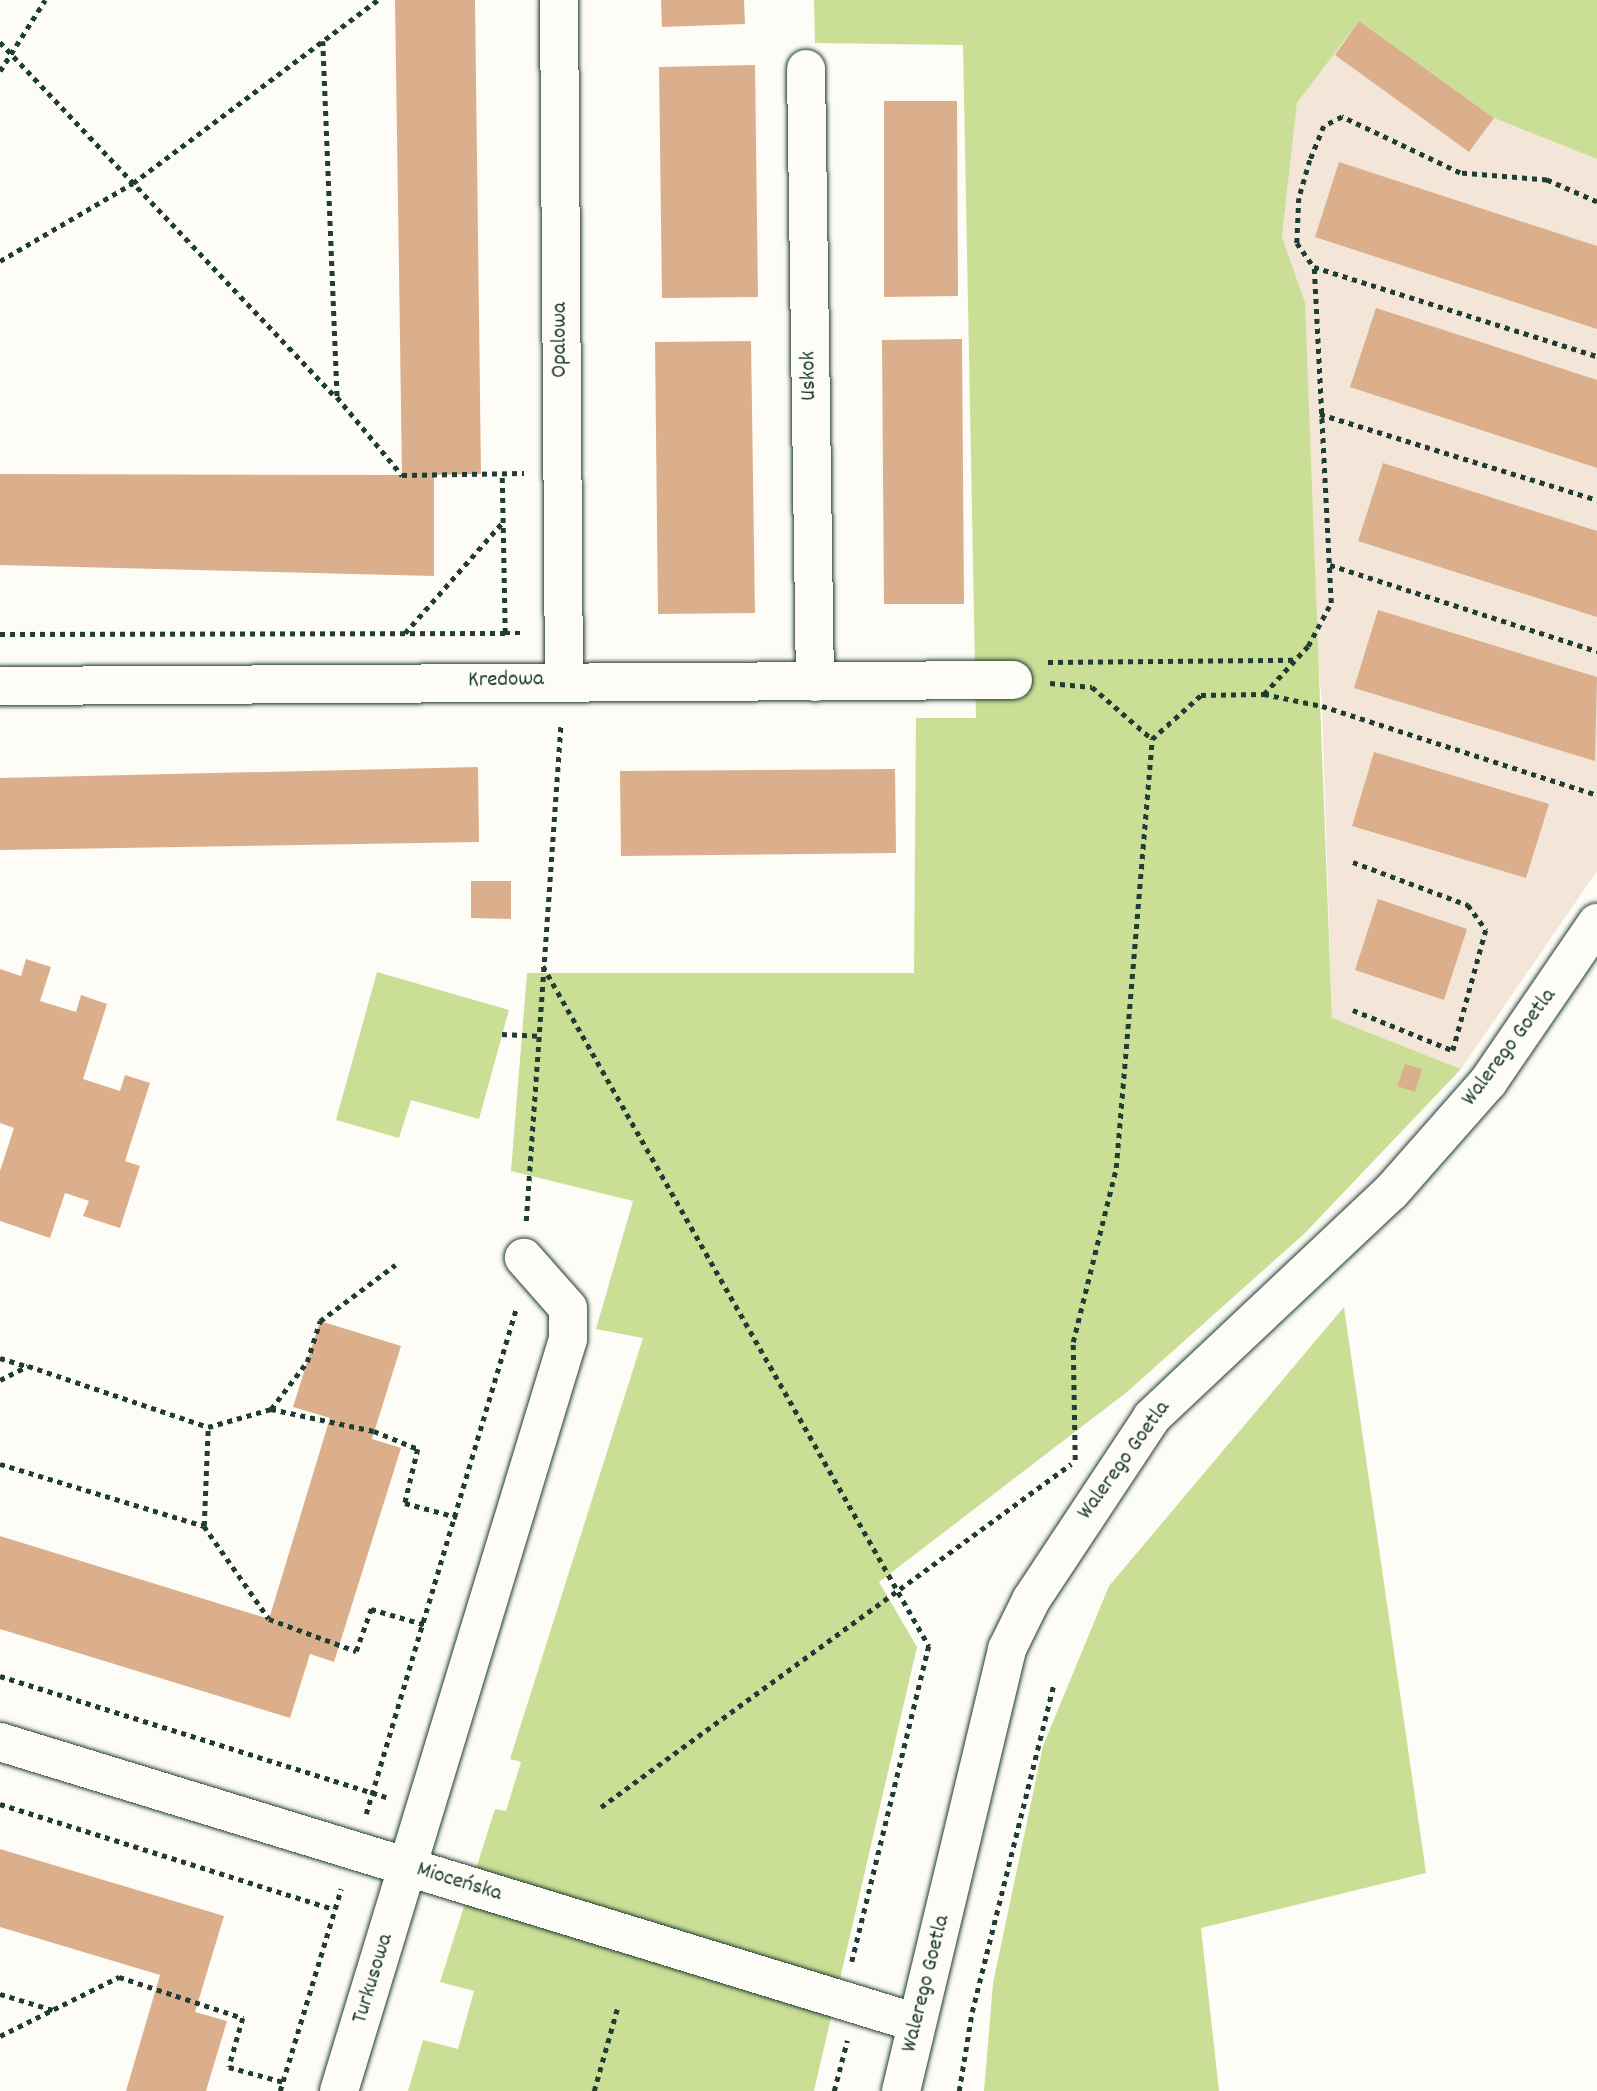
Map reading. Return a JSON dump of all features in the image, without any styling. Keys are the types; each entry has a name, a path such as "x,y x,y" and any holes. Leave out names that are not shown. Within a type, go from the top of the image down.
{"street":[{"name":"Opalowa","path":"559,0 564,680"},
{"name":"Uskok","path":"806,69 815,682"},
{"name":"Kredowa","path":"0,686 564,680 1013,680"},
{"name":"Walerego Goetla","path":"901,2091 1007,1649 1031,1600 1152,1417 1213,1354 1318,1266 1488,1082 1597,923"},
{"name":"Turkusowa","path":"339,2091 410,1868 568,1339 568,1308 524,1258"},
{"name":"Mioceńska","path":"0,1742 918,2023"}],"path":[{"path":"0,71 45,0"},
{"path":"0,261 132,183 378,0"},
{"path":"323,41 337,397"},
{"path":"0,42 337,397 402,475 562,472"},
{"path":"1264,694 1296,660 1331,603 1314,267 1297,243 1299,198 1324,126 1342,117 1460,173 1547,180 1597,202"},
{"path":"1314,267 1597,356"},
{"path":"1320,414 1597,500"},
{"path":"0,634 505,633 502,473"},
{"path":"405,633 503,522"},
{"path":"1330,565 1597,651"},
{"path":"1013,680 1047,662 1296,660"},
{"path":"280,2091 334,1909 355,1851 426,1625 514,1321 524,1258 537,1037 564,680"},
{"path":"1013,680 1092,687 1152,739"},
{"path":"601,1807 1075,1461 1073,1342 1116,1168 1152,739 1201,695 1264,694 1322,706 1597,795"},
{"path":"1353,862 1468,905 1486,930 1453,1051"},
{"path":"542,965 929,1646 849,1975"},
{"path":"1353,1010 1453,1051 1488,1082"},
{"path":"502,1034 537,1037"},
{"path":"271,1409 307,1362 320,1321 395,1265"},
{"path":"0,1358 208,1427 271,1409 330,1418 418,1449 405,1503 457,1517"},
{"path":"0,1380 28,1366"},
{"path":"208,1427 204,1525 269,1619 356,1651 371,1609 426,1625"},
{"path":"0,1464 204,1525"},
{"path":"0,1676 373,1793"},
{"path":"959,2091 972,2012 1054,1682"},
{"path":"0,1804 334,1909"},
{"path":"0,2036 119,1977 243,2018 229,2067 283,2082"},
{"path":"0,1994 53,2010"},
{"path":"594,2091 617,2010"},
{"path":"834,2091 848,2037"}],"shaded area":[{"path":"1359,21 1494,118 1597,159 1597,871 1461,1069 1332,1018 1322,706 1282,237 1297,103"}],"green space":[{"path":"814,0 1597,0 1597,159 1494,118 1359,21 1297,103 1282,237 1305,303 1332,1018 1461,1069 1304,1234 1127,1392 879,1582 917,1647 814,2091 408,2091 423,2040 458,2049 474,1991 440,1982 495,1809 506,1811 521,1762 510,1759 643,1338 596,1329 633,1201 511,1171 527,973 914,973 916,718 976,718 963,45 815,43"},
{"path":"377,972 509,1010 479,1119 411,1100 399,1138 336,1120"},
{"path":"1344,1307 1426,1873 1201,1928 1219,2091 984,2091 993,1983 1043,1746 1109,1586"}],"building":[{"path":"395,0 475,0 481,474 434,475 434,576 0,565 0,474 402,475"},
{"path":"661,0 744,0 745,24 662,27"},
{"path":"1359,21 1494,118 1469,152 1335,55"},
{"path":"755,65 758,297 662,298 659,67"},
{"path":"884,101 957,101 958,296 884,297"},
{"path":"1339,162 1597,246 1597,329 1315,237"},
{"path":"1376,308 1597,380 1597,468 1350,387"},
{"path":"962,339 964,604 884,604 882,340"},
{"path":"751,341 755,613 658,614 655,342"},
{"path":"1383,463 1597,531 1597,617 1358,541"},
{"path":"1378,610 1597,677 1595,761 1354,688"},
{"path":"1374,752 1549,804 1526,878 1352,826"},
{"path":"478,767 479,842 0,850 0,778"},
{"path":"895,769 896,853 621,856 620,771"},
{"path":"471,881 511,881 511,919 471,918"},
{"path":"1378,899 1467,929 1444,1000 1355,970"},
{"path":"26,959 51,967 40,1001 76,1012 81,995 107,1004 83,1079 120,1091 125,1075 150,1083 125,1161 140,1166 120,1228 83,1216 89,1201 65,1193 50,1238 0,1221 0,1171 14,1128 0,1123 0,969 21,976"},
{"path":"1405,1064 1422,1069 1415,1092 1397,1086"},
{"path":"320,1321 401,1346 372,1439 401,1448 334,1662 310,1654 290,1718 0,1629 0,1536 269,1619 330,1418 293,1407"},
{"path":"0,1849 224,1916 195,2012 227,2021 206,2091 126,2091 160,1975 0,1927"}]}
